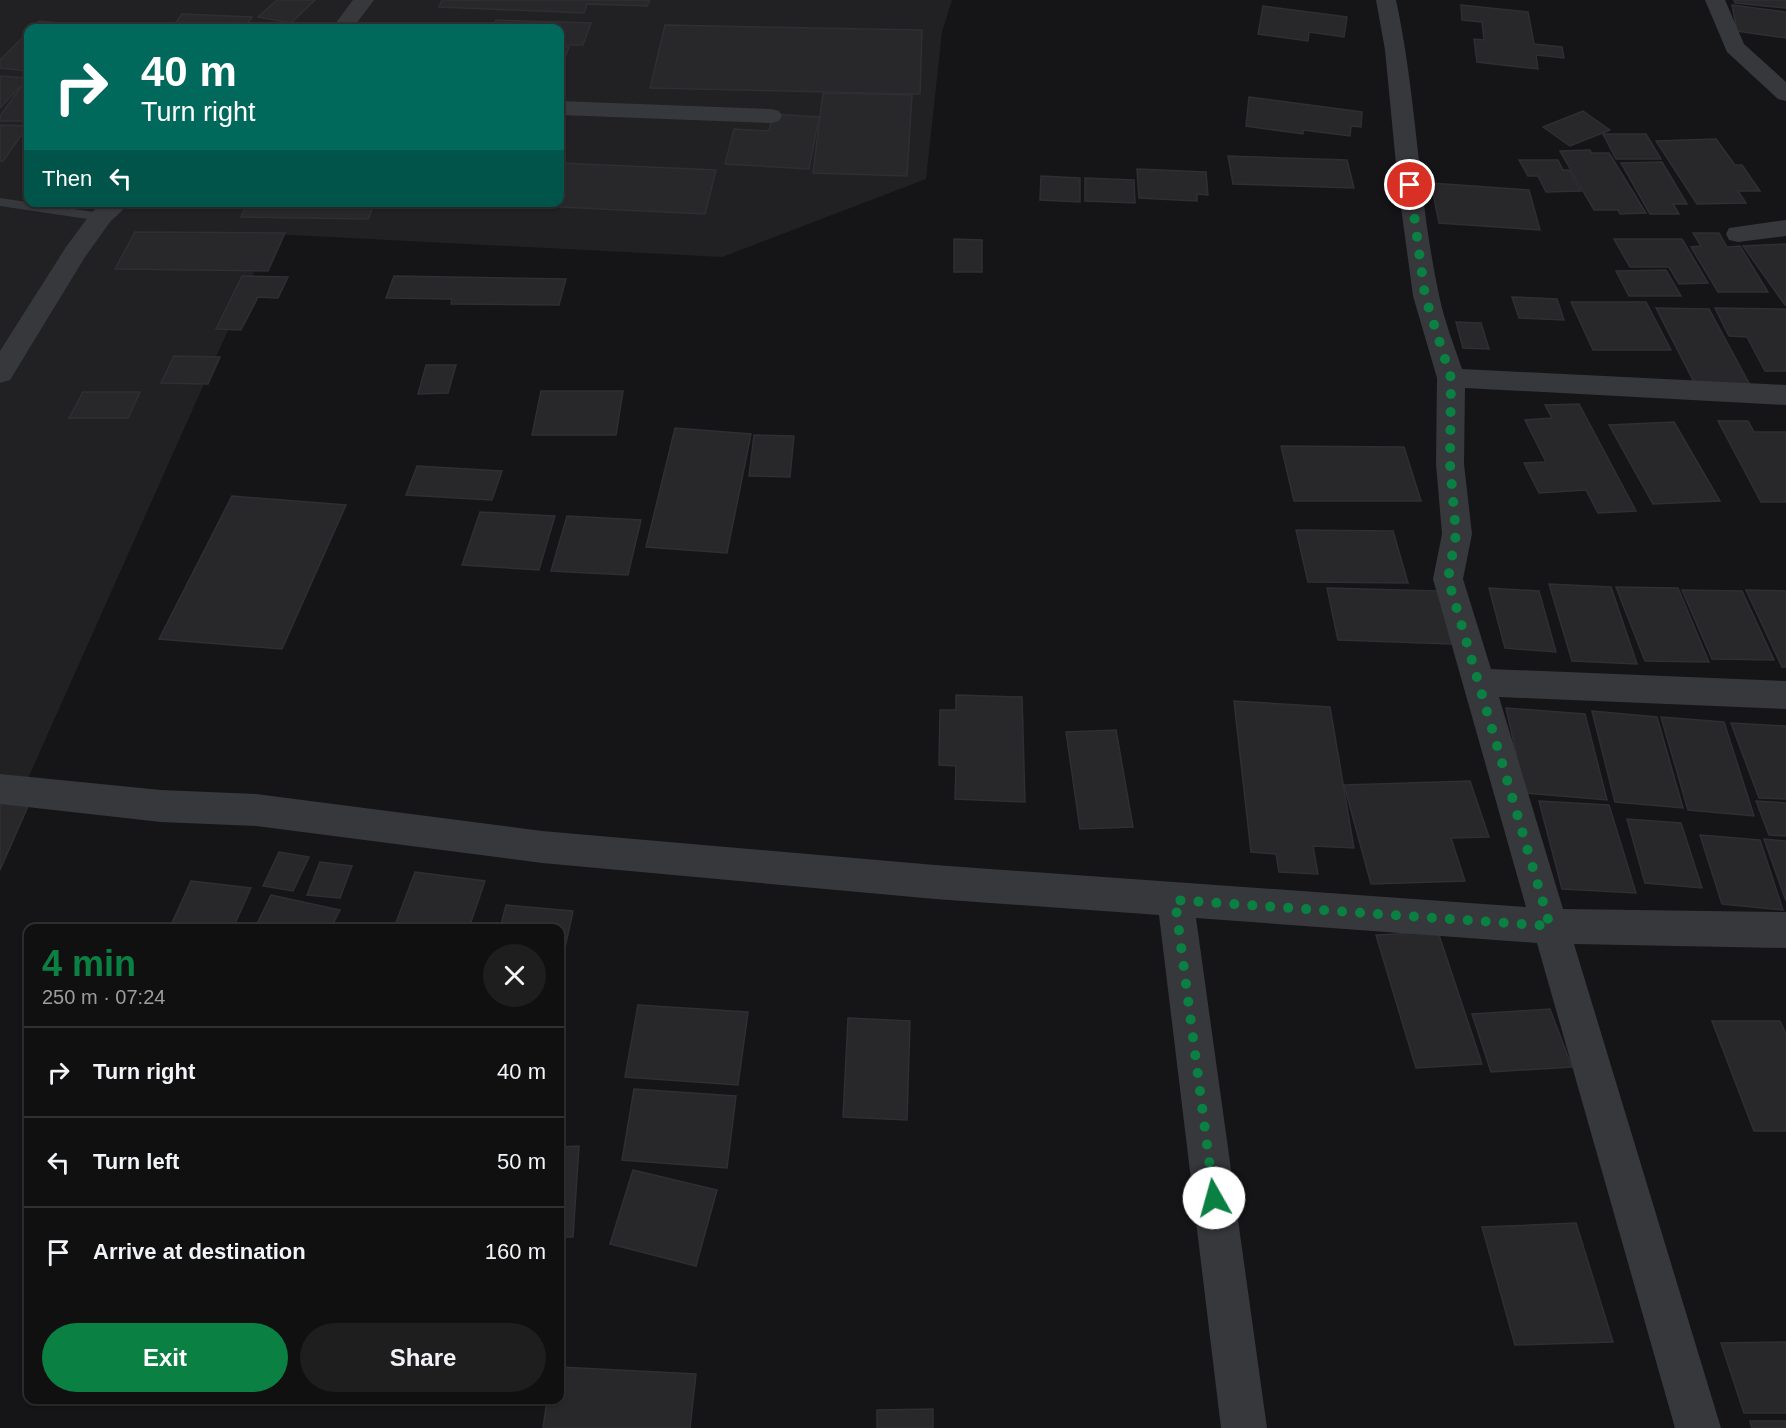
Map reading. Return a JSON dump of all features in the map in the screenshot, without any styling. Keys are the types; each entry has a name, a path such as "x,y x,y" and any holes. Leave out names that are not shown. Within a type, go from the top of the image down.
{"street":[{"path":"345,24 364,0"},
{"path":"1386,0 1396,50 1410,185 1425,296 1451,378 1450,464 1456,534 1448,579 1698,1428"},
{"path":"1715,0 1736,47 1786,94"},
{"path":"564,108 771,116"},
{"path":"0,372 110,210"},
{"path":"1738,234 1786,228"},
{"path":"1451,378 1786,395"},
{"path":"1478,682 1786,695"},
{"path":"0,789 161,806 256,810 542,847 1175,900 1550,926 1786,930"},
{"path":"1175,900 1244,1428"}],"lane":[{"path":"0,202 24,204"},
{"path":"69,207 110,210"}],"shaded area":[{"path":"0,0 952,0 942,32 926,179 722,257 271,234 0,841"}],"building":[{"path":"277,0 315,0 291,23 258,17"},
{"path":"442,0 650,0 647,6 587,4 584,13 439,7"},
{"path":"1734,0 1786,0 1786,8 1735,3"},
{"path":"1461,5 1528,12 1534,44 1562,47 1564,58 1536,55 1538,69 1477,62 1474,39 1484,40 1482,22 1462,20"},
{"path":"1732,5 1786,12 1786,38 1737,31"},
{"path":"1263,6 1347,17 1344,37 1309,32 1308,41 1258,34"},
{"path":"182,14 252,17 248,24 175,24"},
{"path":"496,20 591,23 583,45 564,45 564,24 494,24"},
{"path":"39,21 72,24 36,24"},
{"path":"665,25 922,30 920,94 650,88"},
{"path":"24,36 24,71 0,68 0,60"},
{"path":"564,47 569,47 564,61"},
{"path":"0,76 24,78 24,82 0,108"},
{"path":"21,87 24,87 24,121 0,121 0,116"},
{"path":"823,93 912,95 907,176 813,173"},
{"path":"1249,97 1362,112 1361,127 1351,126 1350,136 1303,130 1303,134 1246,126"},
{"path":"1583,111 1610,130 1570,146 1543,127"},
{"path":"773,114 819,117 809,169 725,164 734,129 769,131"},
{"path":"0,125 24,126 24,132 3,161 0,161"},
{"path":"1603,134 1646,134 1661,159 1616,159"},
{"path":"1716,139 1735,165 1742,165 1760,191 1738,191 1746,203 1697,204 1656,141"},
{"path":"1590,150 1591,153 1609,153 1646,213 1620,214 1618,210 1594,210 1560,151"},
{"path":"1228,156 1347,160 1354,188 1233,184"},
{"path":"1519,160 1558,160 1563,170 1569,170 1581,191 1546,192 1538,176 1528,176"},
{"path":"1662,162 1687,204 1673,204 1679,214 1650,214 1621,163"},
{"path":"564,163 716,170 705,214 561,207 564,207"},
{"path":"1137,169 1206,172 1208,195 1197,194 1197,201 1139,198"},
{"path":"1041,176 1080,178 1080,202 1040,200"},
{"path":"1085,178 1134,180 1135,203 1085,201"},
{"path":"1431,183 1529,190 1540,230 1439,223"},
{"path":"246,207 373,207 368,219 241,217"},
{"path":"135,232 285,233 268,271 115,269"},
{"path":"1693,233 1719,233 1727,247 1740,246 1768,292 1718,292 1691,247 1701,246"},
{"path":"954,239 982,240 982,272 954,272"},
{"path":"1614,239 1682,239 1708,283 1679,284 1669,267 1630,267"},
{"path":"1786,244 1786,305 1785,305 1743,246"},
{"path":"1666,270 1681,296 1629,296 1616,271"},
{"path":"242,276 288,277 278,298 258,297 241,330 216,329"},
{"path":"394,276 566,279 559,305 451,304 452,299 386,298"},
{"path":"1512,297 1557,299 1564,320 1519,318"},
{"path":"1571,302 1646,302 1671,350 1593,350"},
{"path":"1656,308 1709,309 1750,385 1695,384"},
{"path":"1715,308 1786,309 1786,371 1765,371 1747,337 1729,336"},
{"path":"1456,322 1481,323 1489,349 1463,348"},
{"path":"174,356 220,357 208,384 161,383"},
{"path":"426,365 456,365 448,393 418,394"},
{"path":"541,391 623,391 616,435 532,435"},
{"path":"83,392 140,392 128,418 69,418"},
{"path":"1579,404 1636,511 1598,513 1586,490 1539,493 1524,463 1546,462 1525,420 1552,418 1545,405"},
{"path":"1718,421 1748,421 1754,432 1786,432 1786,502 1761,502"},
{"path":"1674,422 1720,501 1653,504 1609,425"},
{"path":"675,428 751,434 727,553 646,547"},
{"path":"754,435 794,436 790,477 749,476"},
{"path":"1281,446 1404,447 1421,501 1294,501"},
{"path":"417,466 502,471 492,500 406,495"},
{"path":"232,496 346,505 282,649 159,639"},
{"path":"480,512 555,516 539,570 462,565"},
{"path":"567,516 641,520 628,575 551,571"},
{"path":"1296,530 1393,531 1408,583 1308,582"},
{"path":"1549,584 1611,587 1637,664 1572,661"},
{"path":"1616,587 1678,588 1709,662 1645,661"},
{"path":"1327,588 1438,591 1452,644 1338,640"},
{"path":"1489,588 1539,591 1556,652 1505,648"},
{"path":"1682,590 1742,591 1774,660 1712,659"},
{"path":"1746,590 1786,591 1786,667 1782,667"},
{"path":"956,695 1022,697 1025,802 955,799 956,766 939,765 940,710 956,710"},
{"path":"1234,701 1330,707 1354,848 1313,846 1318,874 1279,872 1276,854 1251,852"},
{"path":"1506,708 1585,714 1607,800 1525,793"},
{"path":"1592,711 1657,717 1683,808 1615,802"},
{"path":"1661,717 1724,722 1754,816 1688,810"},
{"path":"1731,723 1786,726 1786,799 1759,798"},
{"path":"1116,730 1133,827 1080,829 1066,732"},
{"path":"1470,781 1489,837 1451,838 1465,881 1371,884 1344,785"},
{"path":"1539,801 1609,805 1636,893 1562,889"},
{"path":"1756,801 1786,803 1786,836 1769,835"},
{"path":"0,803 29,804 0,870"},
{"path":"1627,819 1681,823 1702,888 1645,883"},
{"path":"1700,835 1760,840 1783,910 1722,904"},
{"path":"1764,839 1786,841 1786,901"},
{"path":"279,852 309,857 293,891 263,886"},
{"path":"320,862 352,866 340,898 307,895"},
{"path":"415,872 485,881 470,924 396,924"},
{"path":"191,881 251,888 235,924 172,923"},
{"path":"271,895 340,910 333,924 257,924"},
{"path":"506,905 573,911 564,953 564,924 501,924"},
{"path":"1438,932 1482,1064 1416,1068 1376,935"},
{"path":"638,1005 748,1012 738,1085 625,1077"},
{"path":"1550,1009 1572,1067 1491,1072 1472,1014"},
{"path":"848,1018 910,1021 907,1120 843,1117"},
{"path":"1712,1021 1780,1021 1786,1034 1786,1131 1754,1131"},
{"path":"634,1089 736,1096 727,1168 622,1160"},
{"path":"579,1146 573,1237 564,1237 564,1147"},
{"path":"633,1170 717,1190 696,1266 610,1244"},
{"path":"1576,1223 1613,1342 1515,1345 1482,1227"},
{"path":"1786,1342 1786,1413 1744,1413 1721,1343"},
{"path":"564,1367 696,1374 690,1428 543,1428 546,1404 564,1404"},
{"path":"933,1409 933,1428 877,1428 877,1410"},
{"path":"1750,1421 1786,1421 1786,1428 1752,1428"}],"route":[{"path":"1214,1198 1175,900 1550,926 1448,579 1456,534 1450,464 1451,378 1425,296 1410,185"}]}
